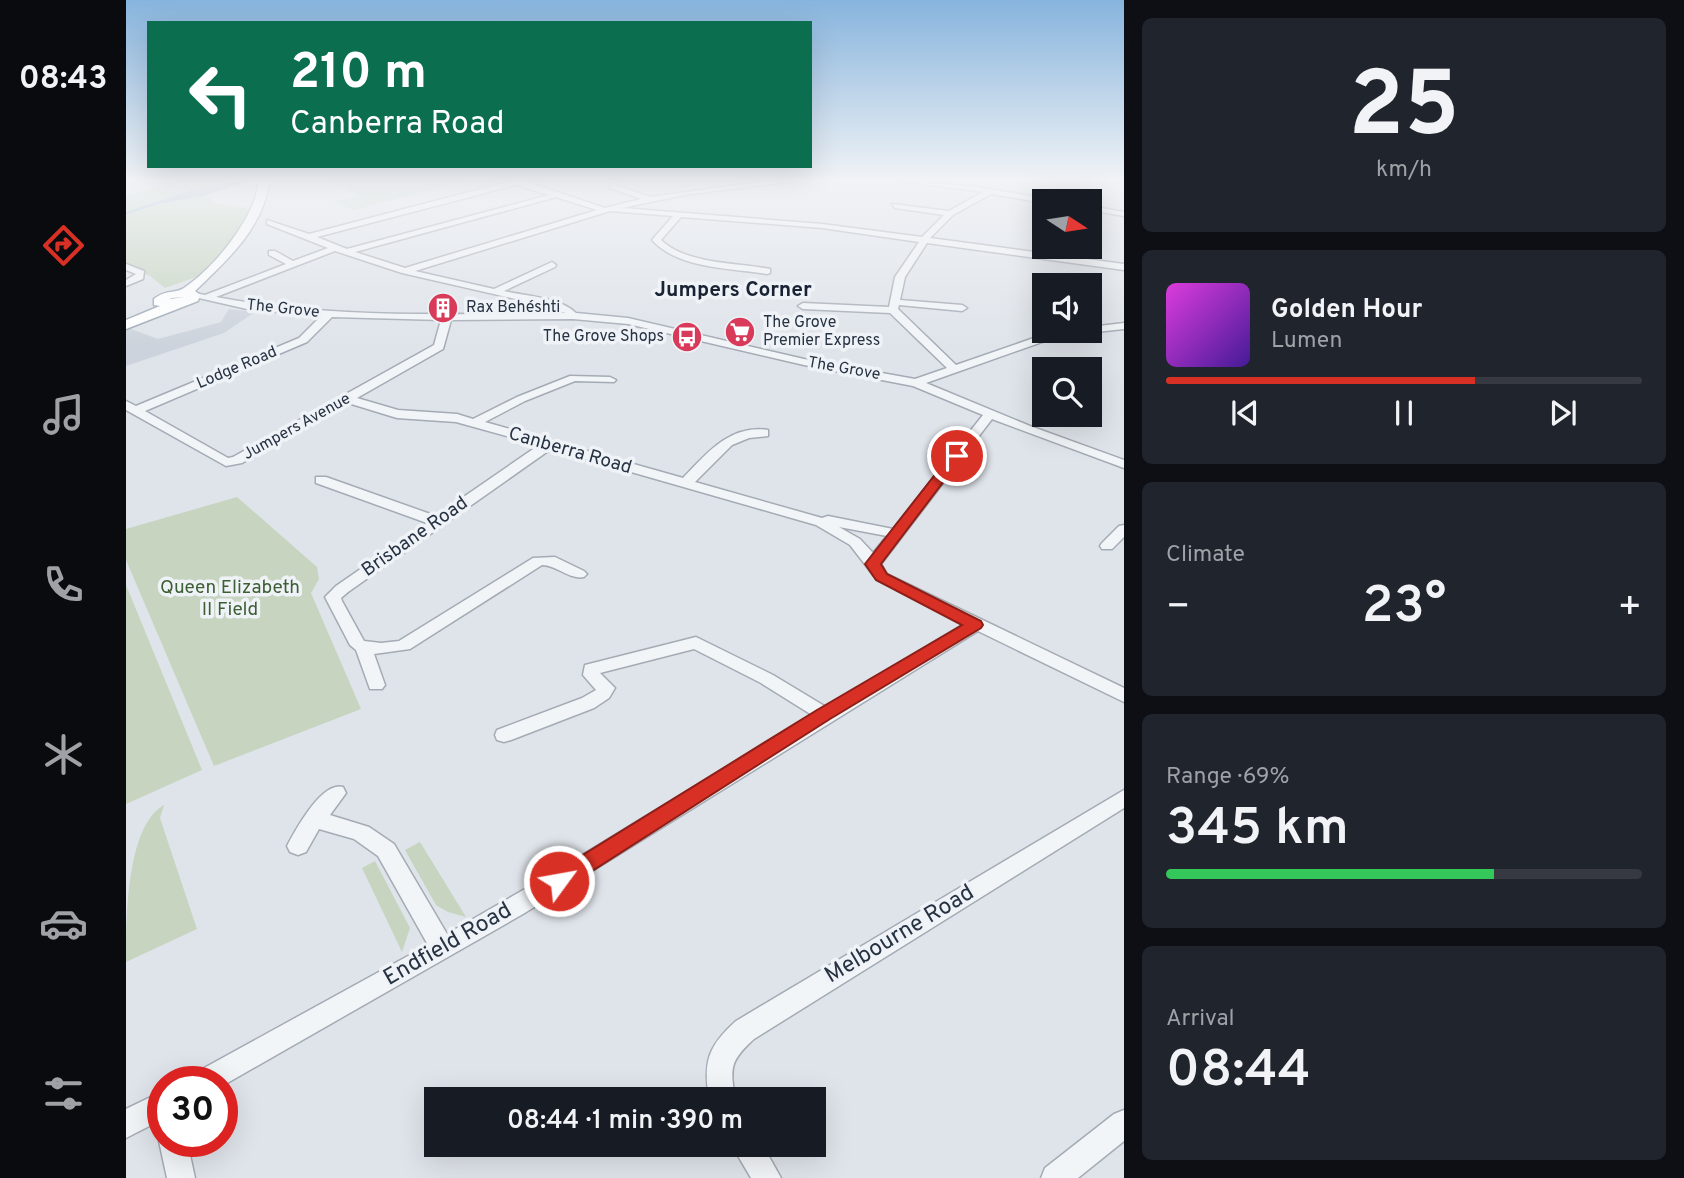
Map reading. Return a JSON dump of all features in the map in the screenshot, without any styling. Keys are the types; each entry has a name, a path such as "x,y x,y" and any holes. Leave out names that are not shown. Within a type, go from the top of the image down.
{"main road":[{"path":"126,323 184,299 240,236"}],"street":[{"path":"309,237 313,236"},
{"path":"346,253 408,236"},
{"path":"405,271 520,236"},
{"path":"660,236 656,240 661,247 675,255 767,272"},
{"path":"899,236 1124,267"},
{"path":"894,306 900,277 928,236"},
{"path":"309,237 346,253 405,271 494,292 556,312"},
{"path":"184,299 223,294 335,248"},
{"path":"272,253 294,265"},
{"path":"494,292 552,265"},
{"path":"126,267 141,274 140,277 126,282"},
{"name":"The Grove","path":"184,299 217,301"},
{"name":"The Grove","path":"184,299 330,314 447,317 556,312 628,321 804,362 916,383 1124,464"},
{"path":"803,306 962,308"},
{"path":"894,306 954,369"},
{"name":"Lodge Road","path":"131,408 303,340 330,314"},
{"name":"Jumpers Avenue","path":"131,408 226,462 252,454 439,347 447,317"},
{"path":"1102,329 1124,326"},
{"path":"916,383 1032,343"},
{"path":"934,390 954,369"},
{"path":"474,423 573,376 610,380"},
{"name":"Canberra Road","path":"348,399 397,414 443,416 474,423 792,513 896,534"},
{"path":"873,564 990,414"},
{"path":"685,484 728,439 741,434 764,433"},
{"name":"Brisbane Road","path":"376,685 363,647 352,639 333,597 436,521 548,445"},
{"path":"321,480 436,521"},
{"name":"Canberra Road","path":"792,513 840,531 865,552 882,577 1124,696"},
{"path":"1107,546 1124,529"},
{"path":"363,647 390,649 404,645 544,559 579,574"},
{"name":"Endfield Road","path":"233,1066 559,881 824,715 975,625"},
{"path":"504,734 588,703 603,694 606,688 592,674 591,669 696,643 767,679 824,715"},
{"path":"298,846 314,819 336,793"},
{"name":"Melbourne Road","path":"720,1087 717,1074 724,1049 745,1030 1124,798"},
{"path":"314,819 363,833 375,839 386,850 443,949"},
{"path":"126,1124 147,1113"},
{"path":"1055,1178 1122,1128"},
{"path":"176,1157 181,1178"},
{"path":"753,1157 766,1178"}],"shaded area":[{"path":"229,309 255,312 224,333 126,366 126,330 131,329 158,339 221,322"}],"green space":[{"path":"126,236 237,236 205,274 165,288 150,276 126,267"},
{"name":"Queen Elizabeth II Field","path":"237,497 317,567 319,579 311,593 361,709 214,766 126,560 126,529"},
{"path":"126,585 202,770 126,804"},
{"path":"164,805 160,818 197,929 126,962 128,899 135,853 151,816"},
{"path":"420,842 466,917 436,905 405,850"},
{"path":"375,861 410,928 402,952 362,868"}],"place":[{"name":"Rax Behéshti","path":"443,308"},
{"name":"The Grove Premier Express","path":"740,332"},
{"name":"The Grove Shops","path":"687,337"}],"district":[{"name":"Jumpers Corner","path":"733,290"}],"route":[{"path":"559,881 824,715 975,625 882,577 873,564 957,456"}]}
